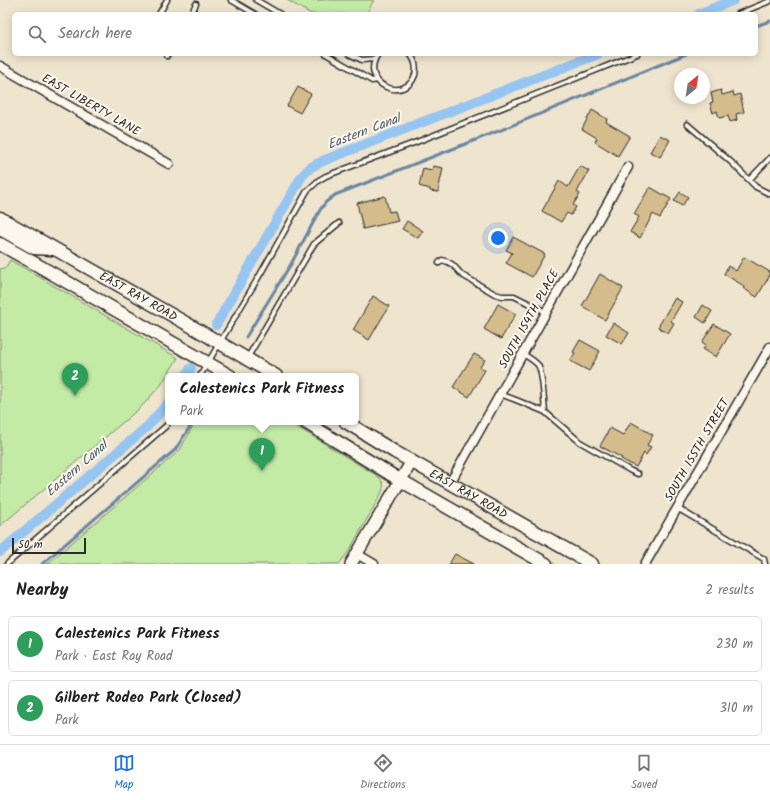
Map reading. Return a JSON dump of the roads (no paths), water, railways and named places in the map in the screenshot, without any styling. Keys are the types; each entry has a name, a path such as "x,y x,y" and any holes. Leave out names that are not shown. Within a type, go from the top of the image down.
{"main road":[{"name":"EAST RAY ROAD","path":"0,218 271,373"},
{"path":"0,230 34,248 55,249"},
{"name":"EAST RAY ROAD","path":"0,244 225,373"},
{"name":"EAST RAY ROAD","path":"310,425 400,480 546,564"},
{"name":"EAST RAY ROAD","path":"351,425 592,564"}],"street":[{"name":"EAST LIBERTY LANE","path":"0,66 170,164"},
{"name":"SOUTH 154TH PLACE","path":"450,483 628,167"},
{"name":"SOUTH 155TH STREET","path":"645,564 770,347"},
{"path":"351,564 412,461"},
{"path":"357,554 374,564"}],"lane":[{"path":"160,12 167,0"},
{"path":"231,0 252,12"},
{"path":"256,0 277,12"},
{"path":"743,12 770,1"},
{"path":"192,12 196,4"},
{"path":"329,56 372,81 377,80"},
{"path":"353,56 362,60 375,59"},
{"path":"377,56 373,66 374,74 377,80 382,86 389,89 396,89 403,88 414,78 416,64 412,56"},
{"path":"202,373 307,191 319,180 632,56"},
{"path":"686,124 731,162 756,187 770,194"},
{"path":"749,180 770,158"},
{"path":"247,359 314,244 339,223"},
{"path":"438,263 442,260 448,262 453,265 462,275 495,294 502,296 514,296 546,312"},
{"path":"523,354 535,362 539,367 545,412"},
{"path":"500,394 545,412 580,442 638,474"},
{"path":"7,564 167,425"},
{"path":"677,508 764,559 765,564"}],"waterway":[{"name":"Eastern Canal","path":"704,12 734,0"},
{"path":"758,25 770,21"},
{"name":"Eastern Canal","path":"216,325 302,176 311,167 325,160 593,56"},
{"path":"246,337 291,264 320,210 326,202 335,195 501,130 681,56"},
{"name":"Eastern Canal","path":"188,373 191,368"},
{"name":"Eastern Canal","path":"0,552 148,426 165,406"},
{"path":"42,564 175,450 191,425"}],"place":[{"name":"Gilbert Rodeo Park (Closed)","path":"75,396"},
{"name":"Calestenics Park Fitness","path":"262,471"}]}
